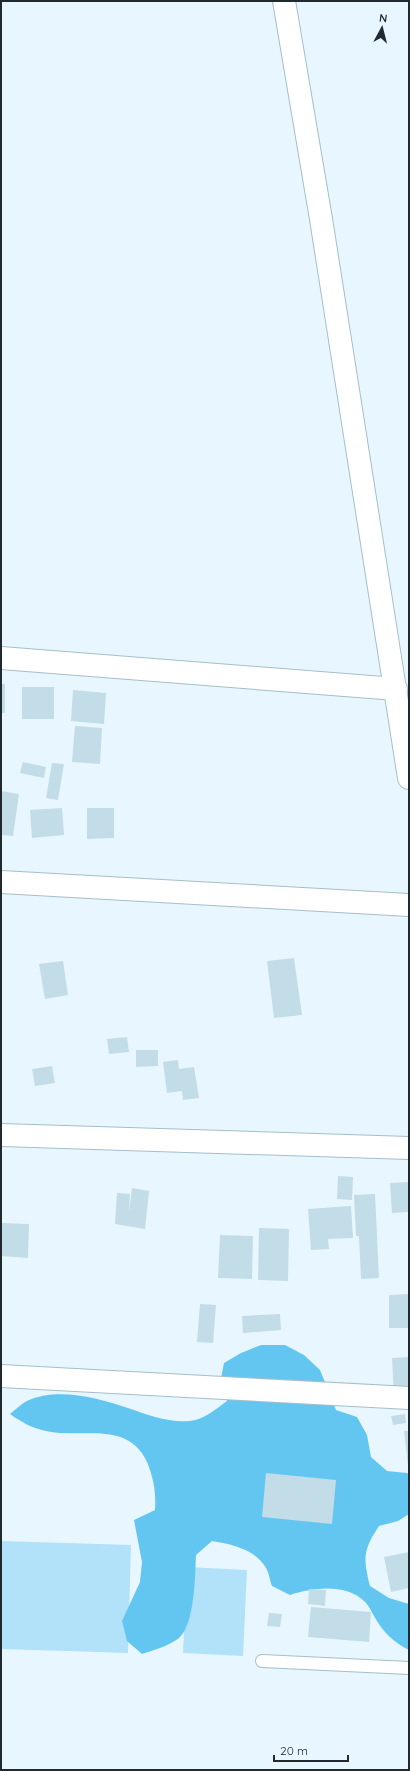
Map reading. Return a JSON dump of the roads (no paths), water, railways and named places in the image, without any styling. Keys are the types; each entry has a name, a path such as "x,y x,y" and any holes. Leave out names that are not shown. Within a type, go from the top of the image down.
{"street":[{"path":"284,1 321,219 409,778"},
{"path":"1,658 396,689"},
{"path":"1,882 409,905"},
{"path":"1,1135 409,1148"},
{"path":"1,1376 409,1398"}],"lane":[{"path":"262,1661 409,1668"}]}
